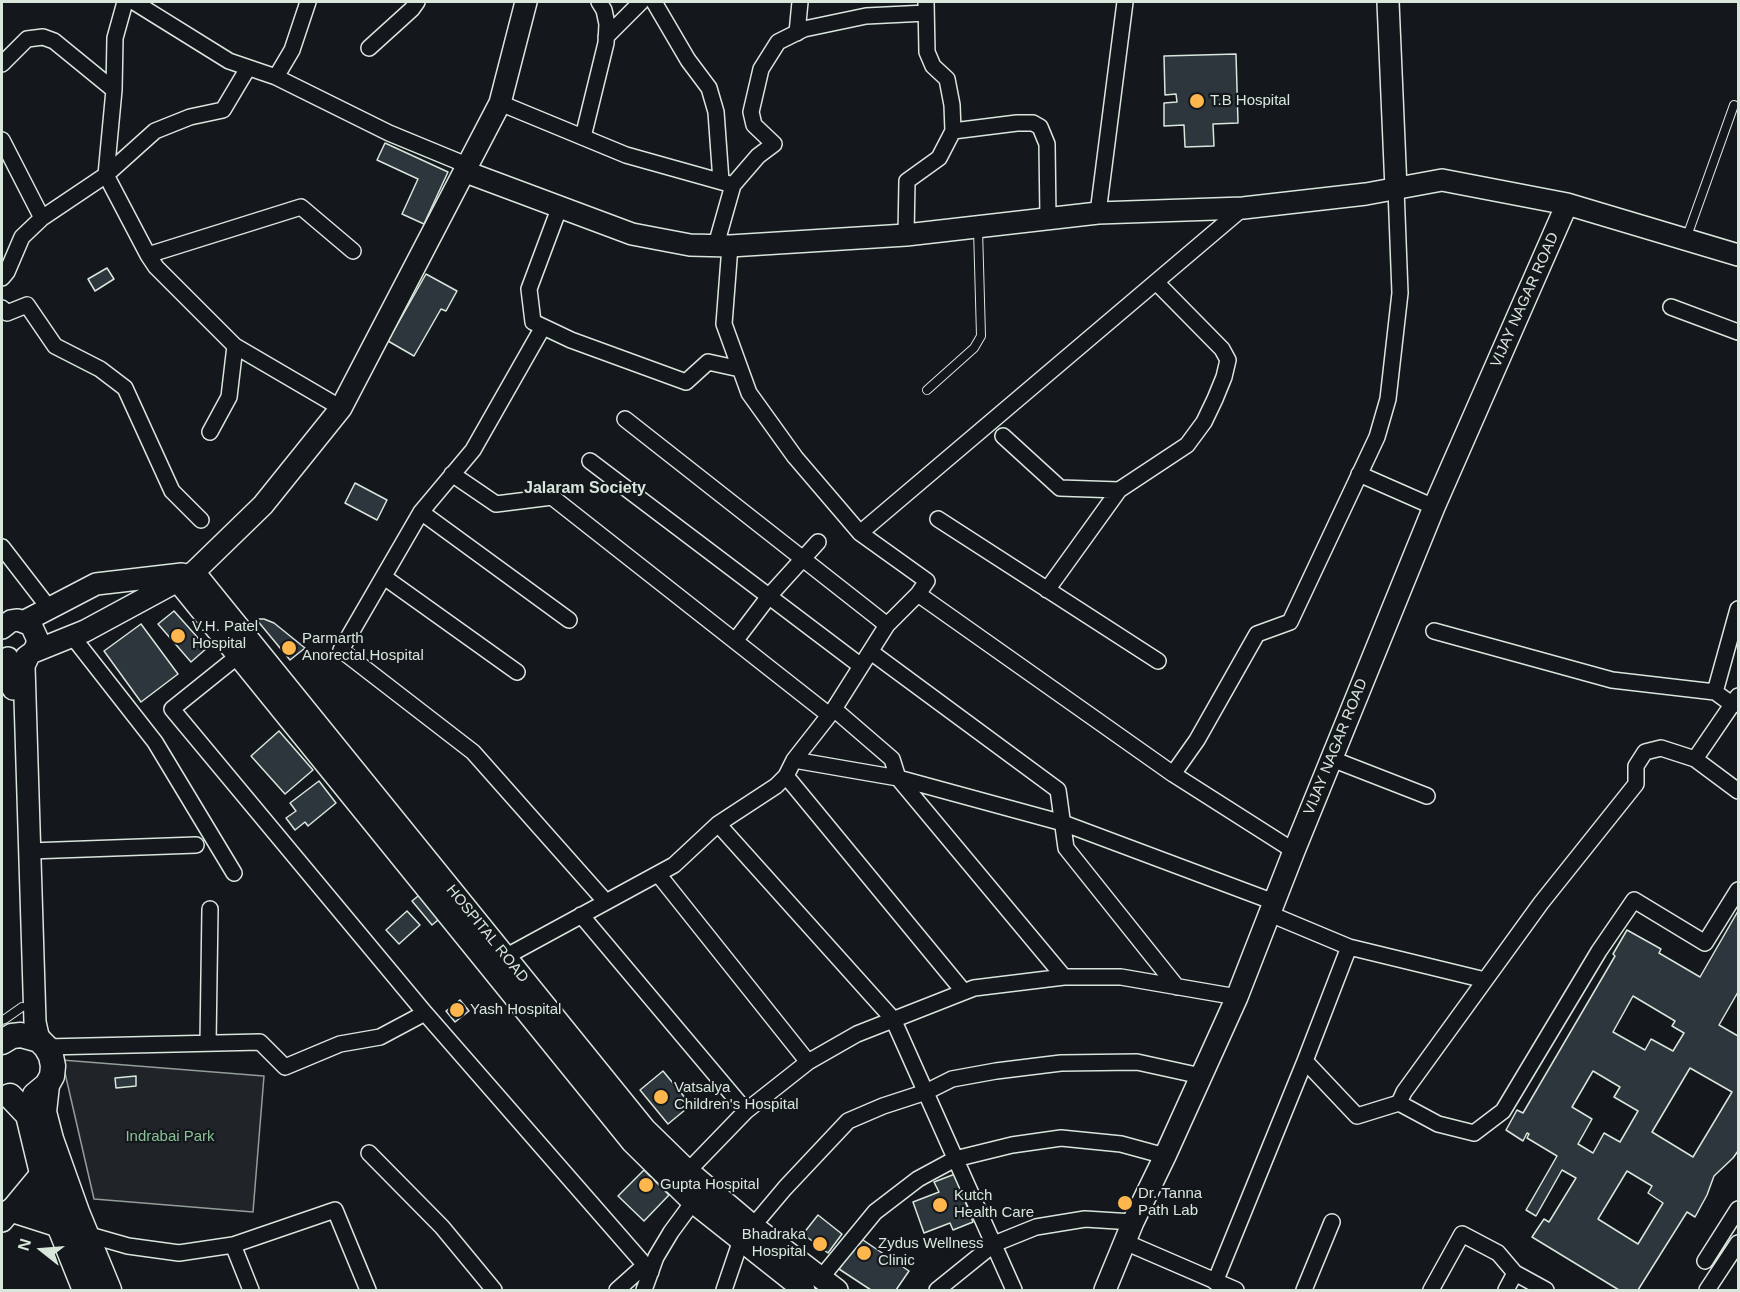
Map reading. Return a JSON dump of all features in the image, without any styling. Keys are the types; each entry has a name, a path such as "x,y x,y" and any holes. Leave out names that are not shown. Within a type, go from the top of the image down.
{"main road":[{"path":"6,1093 20,1098 30,1097 40,1093 52,1076 51,1056 18,1036"},
{"path":"47,1085 44,1112 53,1176 48,1198 85,1290"},
{"path":"6,1093 28,1115 53,1176 86,1234 109,1290"},
{"path":"6,1216 48,1198"}],"street":[{"path":"125,2 115,38 114,90 106,175 148,255 156,267 235,346 341,408"},
{"path":"134,2 229,61 276,77 467,169 632,234 690,244 723,245 906,235 1098,213 1243,208 1396,189 1442,180 1568,204 1738,255"},
{"path":"276,77 292,50 308,2"},
{"path":"369,48 417,2"},
{"path":"18,654 72,636 185,577 262,505 341,408 500,103 526,2"},
{"path":"583,137 606,37 607,24 604,10 599,2"},
{"path":"606,37 640,2"},
{"path":"505,957 674,865 718,824 776,786 786,776 794,760 832,712 887,624 918,594 927,581 860,533 782,439 750,393 724,324 723,245 727,183 716,112 709,88 688,60 654,2"},
{"path":"797,33 800,2"},
{"path":"1098,213 1123,2"},
{"path":"1173,774 1197,741 1257,634 1290,622 1377,437 1388,399 1400,293 1388,2"},
{"path":"727,183 774,144 754,125 751,112 761,69 778,42 804,29 926,7 927,52 933,66 947,79 952,105 953,131 939,158 907,181 906,235"},
{"path":"2,64 27,39 43,36 54,41 114,90"},
{"path":"2,278 7,273 22,237 42,218 106,175 155,131 190,117 223,110 248,68"},
{"path":"500,103 626,155 727,183"},
{"path":"953,131 1017,123 1033,123 1040,127 1047,144 1048,218"},
{"path":"2,140 42,218"},
{"name":"VIJAY NAGAR ROAD","path":"1104,1290 1237,997 1434,507 1568,204"},
{"path":"560,206 529,288 533,322 571,340 686,382 708,362 740,369"},
{"path":"148,255 301,207 353,251"},
{"path":"860,533 1243,208"},
{"path":"1047,590 1119,490 1187,446 1204,422 1224,377 1228,360 1222,349 1156,282"},
{"path":"2,308 7,313 27,305 55,346 100,369 125,388 172,491 201,520"},
{"path":"1671,307 1738,333"},
{"path":"543,327 472,450 421,512 341,650 473,752 606,902"},
{"path":"210,432 229,398 235,346"},
{"path":"625,419 887,624"},
{"path":"1003,436 1060,488 1119,490"},
{"path":"590,461 861,666"},
{"path":"452,474 496,504 552,497 735,641 892,759 898,778 1064,977"},
{"path":"1359,474 1434,507"},
{"path":"421,512 569,620"},
{"path":"938,519 1158,661"},
{"path":"735,641 770,595 818,542"},
{"path":"2,547 49,608"},
{"path":"8,624 49,608 96,584 185,577"},
{"name":"HOSPITAL ROAD","path":"747,1233 645,1130 505,957 185,577 180,584 632,1142 693,1202 747,1233 820,1287"},
{"path":"384,577 517,672"},
{"path":"918,594 1173,774 1294,851"},
{"path":"1715,692 1738,609"},
{"path":"8,624 31,625 37,638 18,654 12,667 24,1022 18,1036"},
{"path":"1434,631 1612,680 1715,692 1736,700 1695,759"},
{"path":"72,636 155,742 234,873"},
{"path":"871,652 1058,790 1066,848 1177,987"},
{"path":"18,654 24,666 35,1022 18,1036"},
{"path":"238,656 172,709 425,1012 648,1268"},
{"path":"1399,1103 1404,1092 1541,903 1636,784 1636,766 1645,752 1661,748 1695,759 1738,791"},
{"path":"1332,759 1427,796"},
{"path":"794,760 898,778 1063,823 1272,908 1348,947 1485,980"},
{"path":"786,776 964,992"},
{"path":"718,824 893,1019 1014,1290"},
{"path":"30,851 196,844"},
{"path":"658,874 808,1062"},
{"path":"1305,1061 1357,1116 1399,1103 1438,1124 1474,1133 1503,1111 1599,951 1634,900 1704,943 1738,890"},
{"path":"208,1043 210,909"},
{"path":"581,915 746,1111"},
{"path":"937,1290 994,1244 1036,1227 1085,1219 1129,1232 1226,1288 1305,1061 1348,947"},
{"path":"688,1171 746,1111 808,1062 856,1034 974,988 1064,977 1121,977 1237,997"},
{"path":"18,1036 208,1043 260,1042 285,1067 340,1044 380,1037 425,1012"},
{"path":"724,1290 747,1233 785,1188 848,1121 883,1106 926,1092 952,1079 996,1071 1061,1063 1137,1062 1201,1076"},
{"path":"820,1287 875,1212 918,1179 955,1159 1011,1145 1061,1138 1121,1144 1165,1156"},
{"path":"369,1153 442,1227 494,1290"},
{"path":"6,1216 53,1176"},
{"path":"617,1290 648,1268 693,1202"},
{"path":"1705,1261 1738,1209"},
{"path":"86,1234 128,1246 179,1253 233,1245 335,1210 368,1290"},
{"path":"6,1216 61,1227"},
{"path":"1304,1290 1332,1222"},
{"path":"1431,1290 1462,1234 1498,1253 1515,1273 1546,1290"},
{"path":"1707,1290 1738,1243"},
{"path":"233,1245 251,1290"},
{"path":"644,1290 648,1268"},
{"path":"1506,1290 1515,1273"}],"lane":[{"path":"1685,240 1734,105"},
{"path":"927,390 974,348 981,336 978,227"}],"green space":[{"name":"Indrabai Park","path":"62,1060 264,1076 253,1212 94,1199"}],"building":[{"path":"1236,54 1238,123 1213,124 1214,146 1185,147 1184,125 1164,126 1164,103 1177,102 1176,94 1165,95 1164,56"},
{"path":"385,143 448,172 424,224 402,214 418,179 377,160"},
{"path":"107,268 114,279 95,291 88,279"},
{"path":"426,274 457,291 446,311 441,309 414,356 388,341"},
{"path":"355,483 387,500 377,520 345,503"},
{"path":"174,611 207,648 191,662 158,624"},
{"path":"256,619 274,623 305,648 290,660"},
{"path":"141,624 178,674 141,702 104,651"},
{"path":"279,731 313,770 285,794 251,756"},
{"path":"319,781 336,803 308,826 305,822 295,830 286,818 296,811 290,803"},
{"path":"423,892 443,916 432,925 412,901"},
{"path":"407,911 420,925 399,944 386,930"},
{"path":"1738,911 1738,992 1719,1025 1738,1036 1738,1151 1714,1176 1695,1217 1687,1212 1638,1290 1619,1290 1532,1237 1544,1219 1549,1222 1576,1178 1562,1170 1536,1216 1526,1210 1557,1156 1527,1138 1529,1134 1527,1133 1523,1141 1506,1130 1517,1110 1523,1113 1615,956 1613,954 1627,930 1661,949 1659,953 1700,977","holes":["1633,996 1675,1021 1672,1026 1684,1033 1673,1051 1651,1039 1645,1050 1613,1032","1690,1068 1732,1092 1693,1157 1652,1132","1593,1071 1620,1087 1614,1097 1638,1111 1620,1142 1604,1133 1593,1153 1578,1144 1592,1119 1572,1107","1627,1171 1652,1186 1648,1193 1663,1203 1638,1244 1598,1219"]},
{"path":"460,1000 469,1011 455,1022 446,1011"},
{"path":"663,1071 691,1105 668,1124 640,1090"},
{"path":"136,1076 136,1086 116,1088 115,1078"},
{"path":"644,1170 669,1195 644,1221 618,1196"},
{"path":"955,1174 973,1222 953,1230 950,1223 924,1233 913,1202 939,1192 934,1182"},
{"path":"818,1215 842,1234 828,1253 803,1234"},
{"path":"860,1238 909,1271 896,1290 871,1290 839,1269"}],"place":[{"name":"T.B Hospital","path":"1197,101"},
{"name":"V.H. Patel Hospital","path":"178,636"},
{"name":"Parmarth Anorectal Hospital","path":"289,648"},
{"name":"Yash Hospital","path":"457,1010"},
{"name":"Vatsalya Children's Hospital","path":"661,1097"},
{"name":"Gupta Hospital","path":"646,1185"},
{"name":"Dr. Tanna Path Lab","path":"1125,1203"},
{"name":"Kutch Health Care","path":"940,1205"},
{"name":"Bhadraka Hospital","path":"820,1244"},
{"name":"Zydus Wellness Clinic","path":"864,1253"}],"district":[{"name":"Jalaram Society","path":"585,489"}]}
